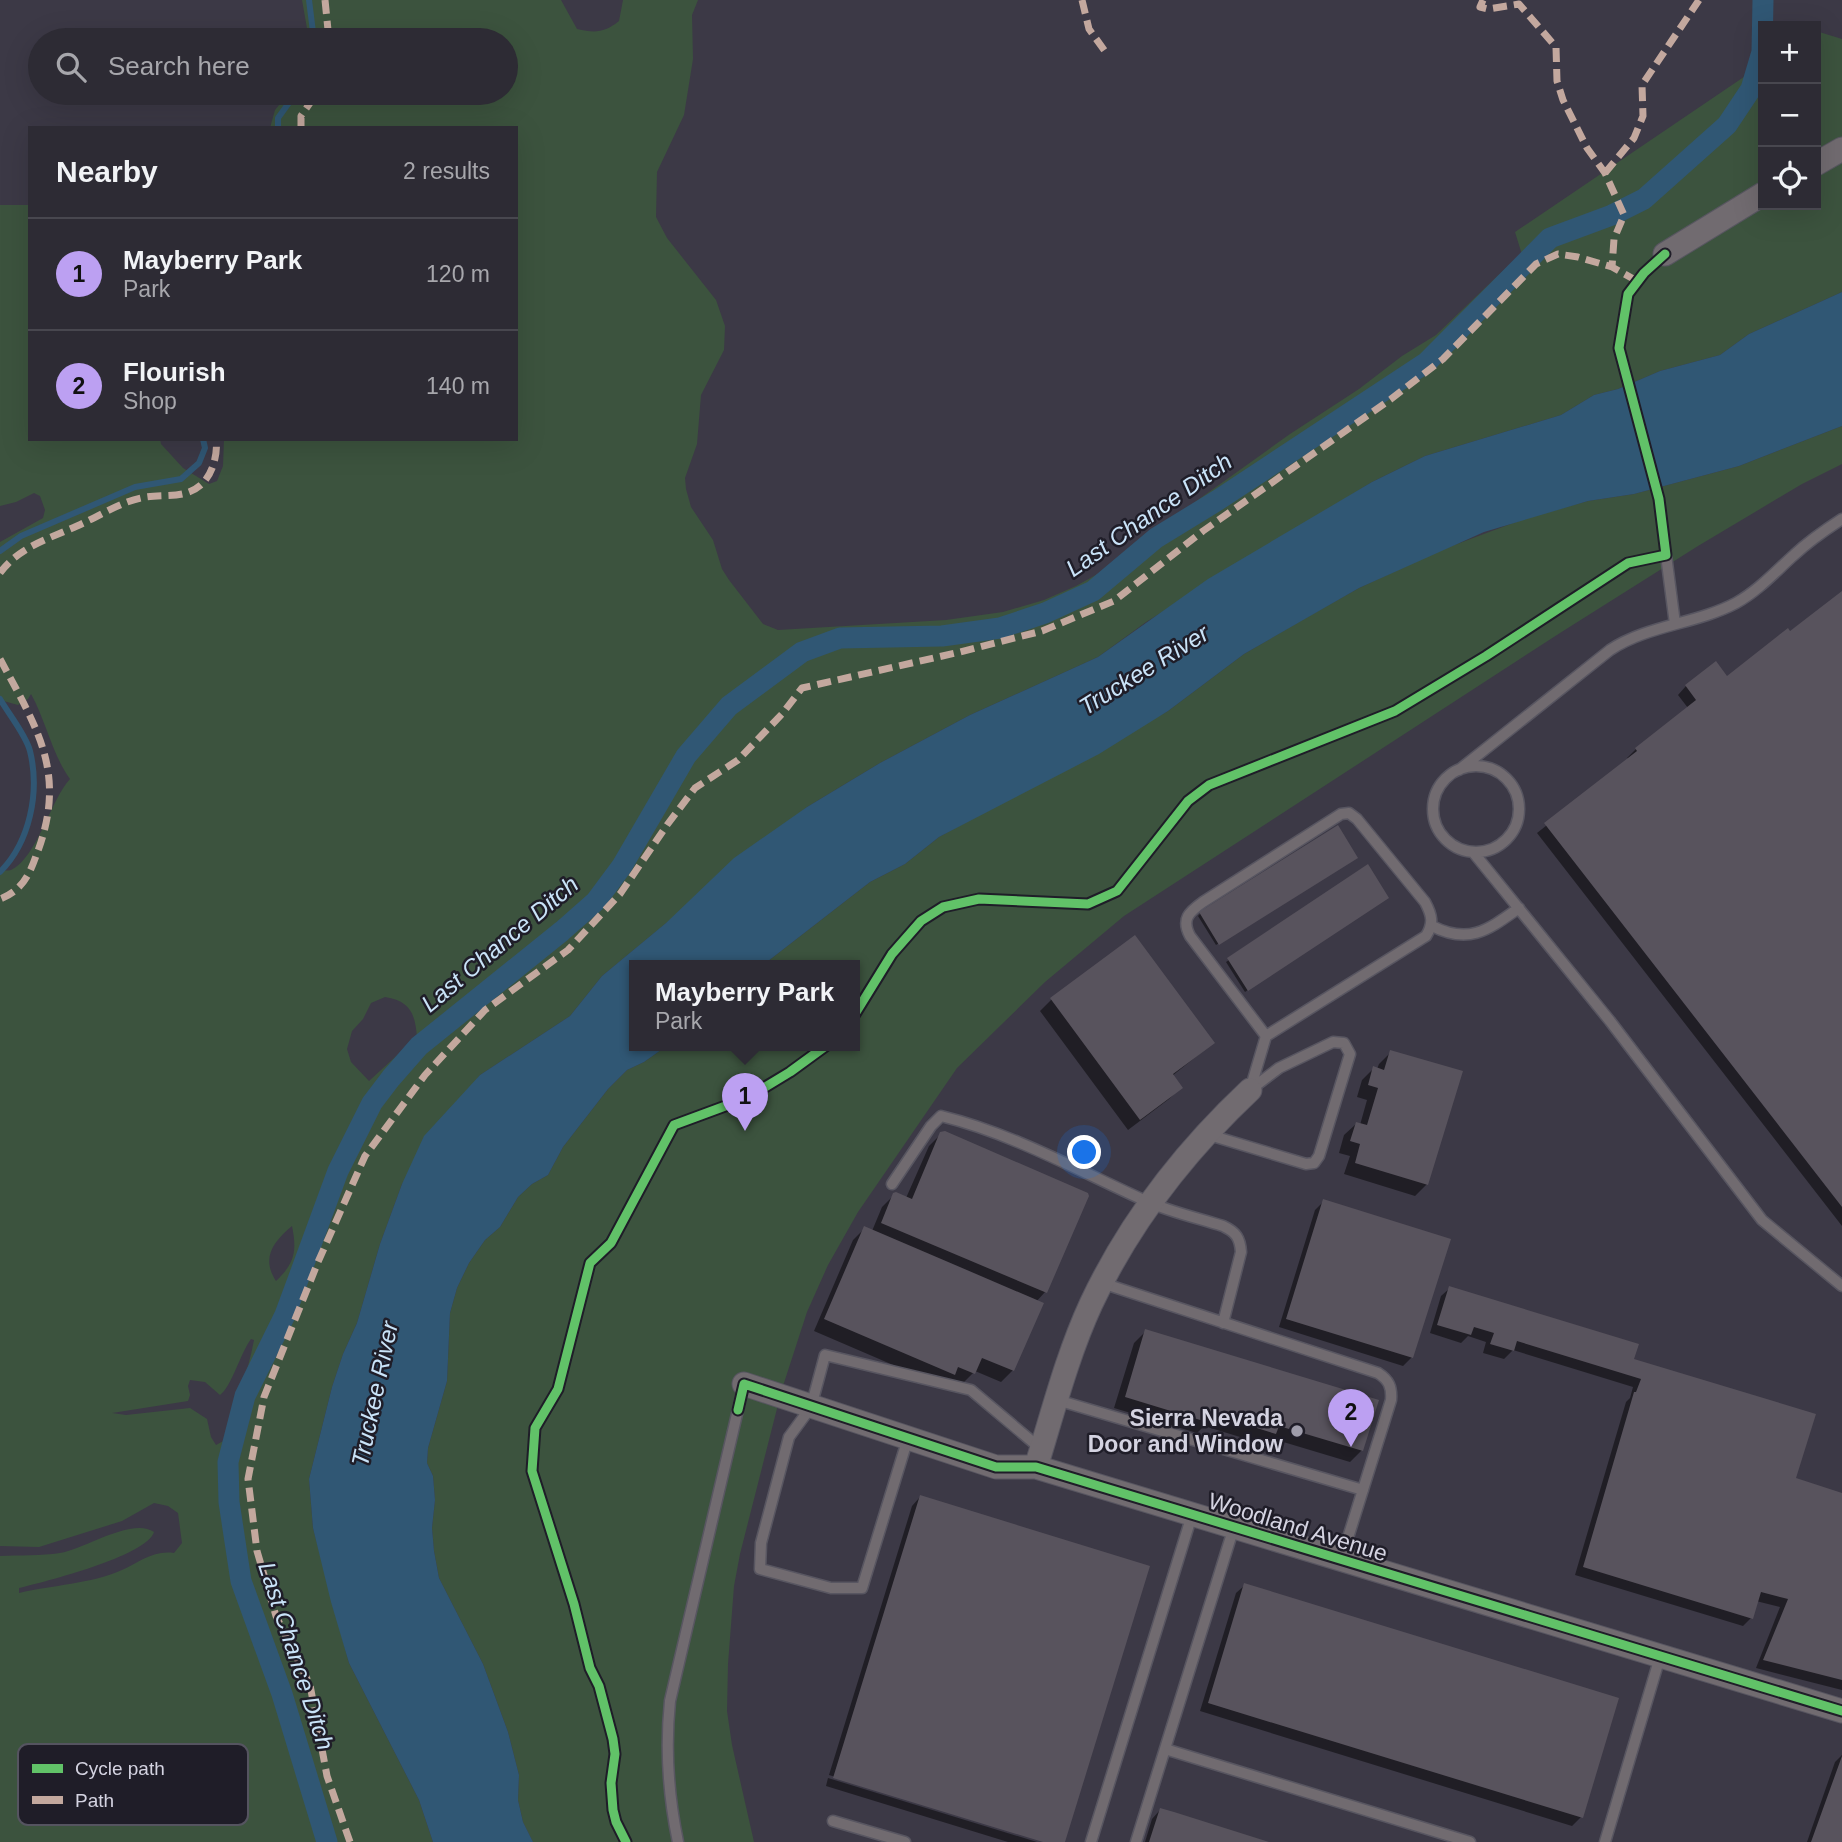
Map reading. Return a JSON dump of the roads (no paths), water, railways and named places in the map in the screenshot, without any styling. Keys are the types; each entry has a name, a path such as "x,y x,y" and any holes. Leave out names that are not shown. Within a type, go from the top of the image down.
{"street":[{"path":"1821,161 1842,149"},
{"path":"1665,254 1758,197"},
{"path":"1039,1458 1071,1354 1116,1255 1149,1202 1181,1161 1250,1090"},
{"name":"Woodland Avenue","path":"744,1384 996,1467 1039,1458 1192,1515 1842,1711"}],"lane":[{"path":"1459,770 1474,766 1492,769 1508,780 1517,797 1517,821 1511,834 1493,849 1473,852 1464,850 1442,835 1435,821 1434,810 1436,796 1445,780 1610,650 1636,635 1736,603 1818,535 1842,519"},
{"path":"1666,555 1675,624"},
{"path":"1250,1090 1266,1036 1426,936 1432,926 1431,913 1425,902 1357,819 1349,813 1341,814 1203,902 1189,912 1185,920 1186,927 1266,1036"},
{"path":"1473,852 1610,1021 1762,1220 1842,1286"},
{"path":"1432,926 1449,935 1461,936 1492,927 1519,908"},
{"path":"1206,1133 1306,1164 1314,1163 1319,1156 1350,1054 1344,1043 1333,1042 1279,1068 1250,1090"},
{"path":"892,1184 931,1126 942,1116 974,1124 1056,1158 1149,1202 1223,1226 1234,1231 1241,1241 1241,1252 1223,1323"},
{"path":"1102,1283 1378,1373 1387,1379 1392,1389 1391,1400 1340,1560"},
{"path":"908,1438 862,1588 831,1588 760,1569 761,1543 789,1437 811,1407 825,1355 971,1390 1039,1458"},
{"path":"678,1842 669,1799 667,1735 670,1701 744,1384"},
{"path":"1057,1400 1363,1490"},
{"path":"1091,1842 1192,1515"},
{"path":"1136,1842 1234,1527"},
{"path":"1605,1842 1660,1657"},
{"path":"1165,1749 1470,1842"},
{"path":"833,1821 905,1842"}],"water":[{"name":"Truckee River","path":"1842,292 1842,426 1739,466 1634,494 1588,501 1484,532 1359,588 1244,654 1168,711 1099,754 939,837 905,864 870,882 769,960 629,960 629,1051 660,1051 627,1070 608,1089 563,1147 548,1175 532,1184 518,1197 500,1227 485,1240 469,1263 457,1288 450,1313 447,1381 428,1448 427,1463 433,1476 435,1500 432,1528 434,1551 439,1578 483,1664 508,1732 519,1775 518,1800 523,1822 533,1842 433,1842 419,1800 349,1663 313,1528 309,1479 343,1354 357,1323 380,1244 402,1184 424,1136 480,1075 570,1016 602,976 666,923 734,858 807,807 880,763 970,715 1098,657 1208,579 1372,482 1425,456 1561,415 1594,395 1618,389 1660,371 1720,355 1749,334"}],"waterway":[{"path":"309,0 312,28"},
{"name":"Last Chance Ditch","path":"327,1842 282,1694 241,1581 229,1502 228,1462 245,1396 285,1315 338,1171 372,1103 391,1078 419,1046 596,901 622,866 686,756 729,706 802,652 840,638 942,636 1000,628 1045,613 1093,591 1156,538 1427,362 1550,238 1612,215 1644,199 1727,125 1751,89 1762,52 1763,0"},
{"path":"278,126 278,118 287,105"},
{"path":"0,551 21,536 135,487 181,479 199,463 205,448 203,441"},
{"path":"0,699 28,745 34,783 30,816 25,831 19,846 0,872"}],"place":[{"name":"Mayberry Park","path":"745,1131"},
{"name":"Sierra Nevada Door and Window","path":"1297,1431"},
{"name":"Flourish","path":"1351,1447"}]}
